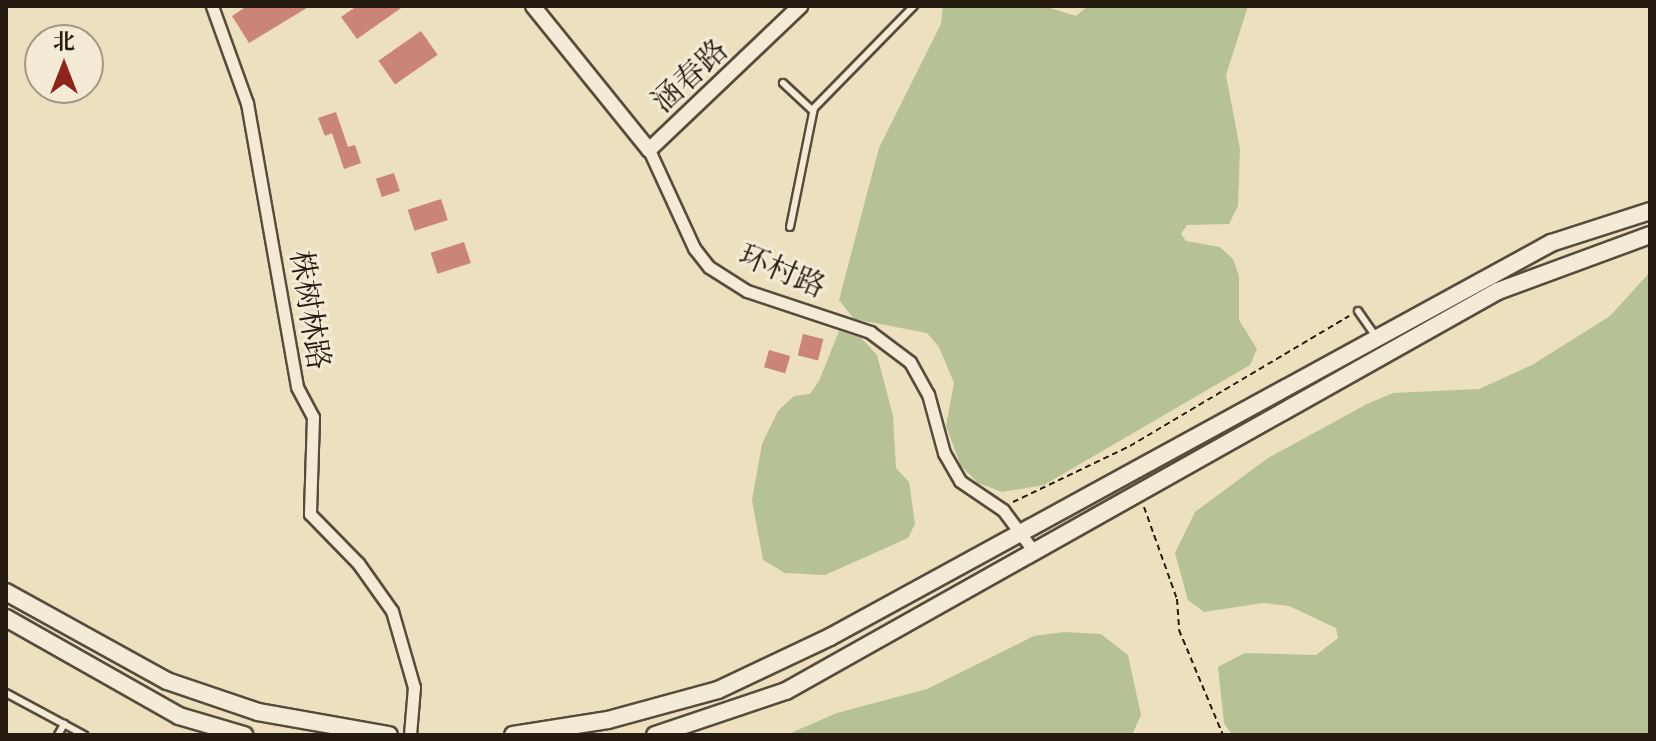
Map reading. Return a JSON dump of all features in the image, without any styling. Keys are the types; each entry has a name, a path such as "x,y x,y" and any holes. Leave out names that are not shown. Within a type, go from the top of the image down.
{"main road":[{"path":"513,735 608,720 718,690 830,637 1551,243 1650,211"},
{"path":"655,735 786,691 1032,549 1498,291 1650,235"},
{"path":"6,592 167,681 258,712 389,735"},
{"path":"6,618 179,716 244,735"}],"street":[{"name":"株树林路","path":"212,6 247,103 297,387 313,417 310,514 358,563 392,611 414,687 410,735"},
{"name":"环村路","path":"533,6 649,150 694,248 709,267 747,291 870,332 910,362 928,394 944,453 960,481 1022,532 1032,549"},
{"name":"涵春路","path":"649,150 800,6"}],"lane":[{"path":"790,227 813,111 914,6"},
{"path":"783,83 813,111"},
{"path":"1358,311 1377,338"},
{"path":"6,693 84,735"},
{"path":"58,735 64,724"}],"path":[{"path":"984,498 1019,502 1059,485 1358,311"},
{"path":"1134,492 1168,570 1179,630 1223,735"}],"green space":[{"path":"943,6 1044,6 1076,16 1088,6 1248,6 1226,75 1240,149 1238,206 1229,224 1187,225 1181,234 1186,241 1220,247 1233,259 1239,276 1239,320 1257,349 1250,365 1044,485 1002,492 978,483 961,466 946,426 954,383 939,347 927,333 854,319 839,300 879,148 941,24"},
{"path":"1650,272 1650,735 1232,735 1224,723 1218,667 1245,653 1316,655 1338,638 1336,628 1289,606 1263,603 1204,612 1188,600 1175,553 1195,512 1268,458 1367,404 1393,393 1479,389 1532,365 1610,316"},
{"path":"839,331 861,338 877,355 893,416 896,468 909,482 915,524 908,538 825,575 785,573 763,560 752,500 762,444 778,411 794,396 810,394 819,381"},
{"path":"1064,632 1101,634 1128,655 1141,715 1132,735 786,735 837,713 927,689 1034,636"}],"building":[{"path":"247,6 310,6 249,43 232,16"},
{"path":"357,6 404,6 357,39 341,17"},
{"path":"421,31 438,55 395,85 378,61"},
{"path":"336,112 348,147 355,145 361,163 344,169 332,133 325,136 318,118"},
{"path":"394,173 400,191 382,197 376,179"},
{"path":"441,199 448,220 415,231 408,210"},
{"path":"464,242 471,263 438,274 431,253"},
{"path":"803,334 823,339 818,360 798,355"},
{"path":"769,350 790,356 785,373 764,367"}]}
